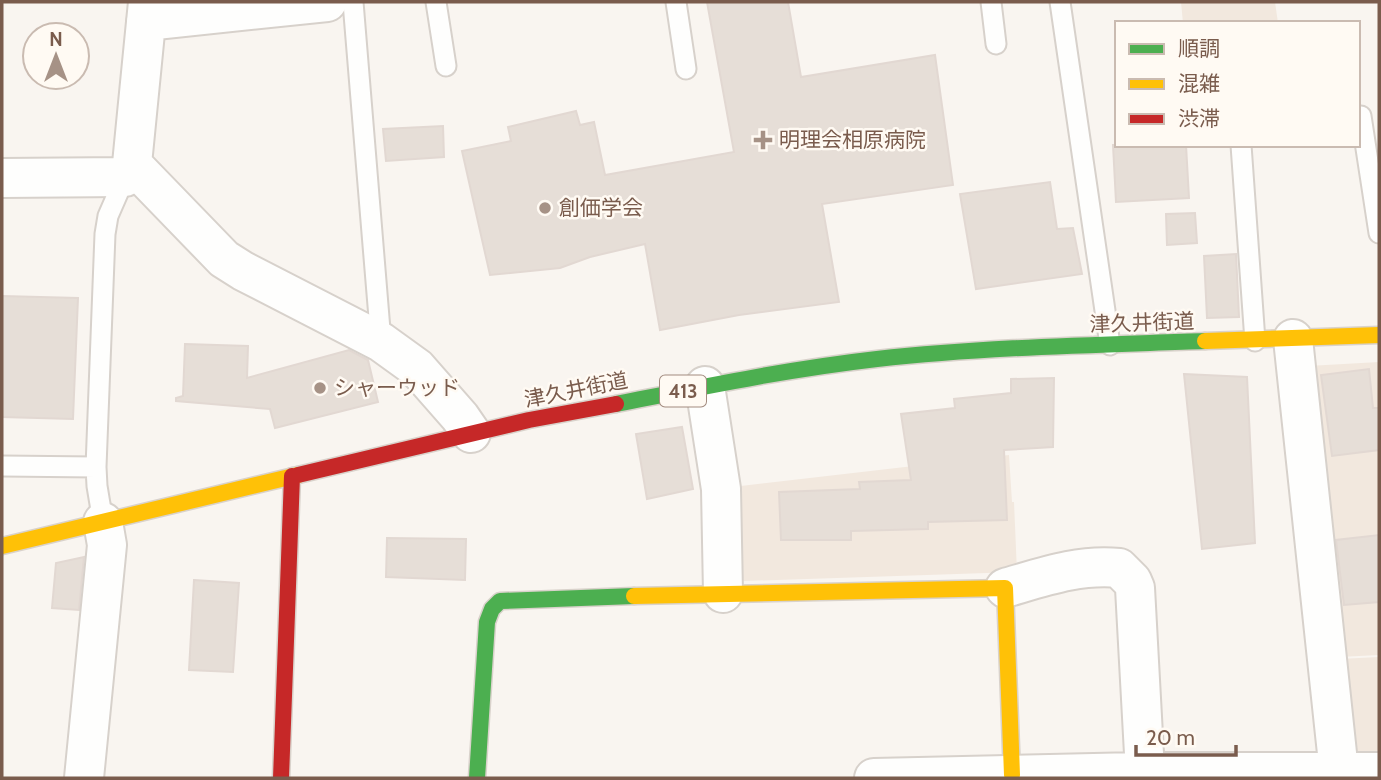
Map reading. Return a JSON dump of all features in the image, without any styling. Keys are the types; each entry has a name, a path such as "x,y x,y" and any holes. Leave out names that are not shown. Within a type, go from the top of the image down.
{"main road":[{"name":"津久井街道","path":"2,546 471,433 705,386 877,359 1022,348 1379,335"},
{"path":"281,778 292,475"},
{"path":"477,778 487,622 492,609 500,601 723,593 1005,588 1012,775"}],"street":[{"path":"128,171 147,12 327,2"},
{"path":"2,178 128,171 224,259 381,342 417,368 471,433"},
{"path":"1293,339 1339,772"},
{"path":"705,386 721,489 723,593"},
{"path":"84,778 107,545 103,522"},
{"path":"1005,588 1066,570 1096,567 1118,568 1132,581 1135,588 1141,774"},
{"path":"874,778 1379,772"}],"lane":[{"path":"353,2 381,342"},
{"path":"436,2 446,66"},
{"path":"676,2 686,69"},
{"path":"990,2 996,44"},
{"path":"1060,2 1110,345"},
{"path":"1362,116 1379,233"},
{"path":"1241,147 1255,341"},
{"path":"103,522 96,467 105,234 108,216 128,171"},
{"path":"2,466 96,467"}],"shaded area":[{"path":"1181,2 1275,2 1278,21 1183,21"},
{"path":"1379,362 1379,655 1339,657 1308,366"},
{"path":"1009,455 1017,572 744,581 734,572 732,487"},
{"path":"1379,657 1379,758 1365,759 1351,746 1339,659"}],"building":[{"path":"707,2 788,2 801,77 935,55 953,185 822,204 839,302 739,315 660,330 645,244 590,257 560,268 490,275 462,151 511,141 508,127 576,111 580,125 594,122 605,175 734,152"},
{"path":"443,126 444,157 386,161 383,129"},
{"path":"1113,145 1186,147 1189,198 1116,202"},
{"path":"1050,182 1057,229 1073,228 1082,274 976,289 960,194"},
{"path":"1195,213 1197,243 1167,245 1166,214"},
{"path":"1236,254 1239,317 1207,318 1204,256"},
{"path":"2,296 78,298 73,419 2,417"},
{"path":"185,344 248,346 247,378 349,350 368,360 378,402 275,428 270,409 176,401 176,398 183,396"},
{"path":"1369,369 1373,408 1379,408 1379,450 1332,456 1321,375"},
{"path":"1184,374 1247,377 1255,543 1202,549"},
{"path":"1054,378 1053,447 1004,450 1007,520 928,522 928,529 851,531 851,540 781,540 779,492 860,489 859,482 911,480 901,414 955,408 954,399 1011,393 1011,379"},
{"path":"682,427 693,489 647,499 636,434"},
{"path":"1379,535 1379,602 1344,605 1336,540"},
{"path":"387,538 466,539 465,580 386,577"},
{"path":"84,557 79,610 52,608 56,563"},
{"path":"194,580 239,583 233,672 189,670"}],"traffic: fast":[{"path":"616,404 778,373 877,359 1000,349 1205,341"},
{"path":"477,778 487,622 492,609 500,601 634,596"}],"traffic: slow":[{"path":"1205,341 1379,335"},
{"path":"2,546 298,475"},
{"path":"634,596 1005,588 1012,775"}],"traffic: jam":[{"path":"298,475 529,420 616,404"},
{"path":"281,778 292,476"}],"place":[{"name":"明理会相原病院","path":"763,140"},
{"name":"創価学会","path":"545,208"},
{"name":"シャーウッド","path":"320,388"}]}
